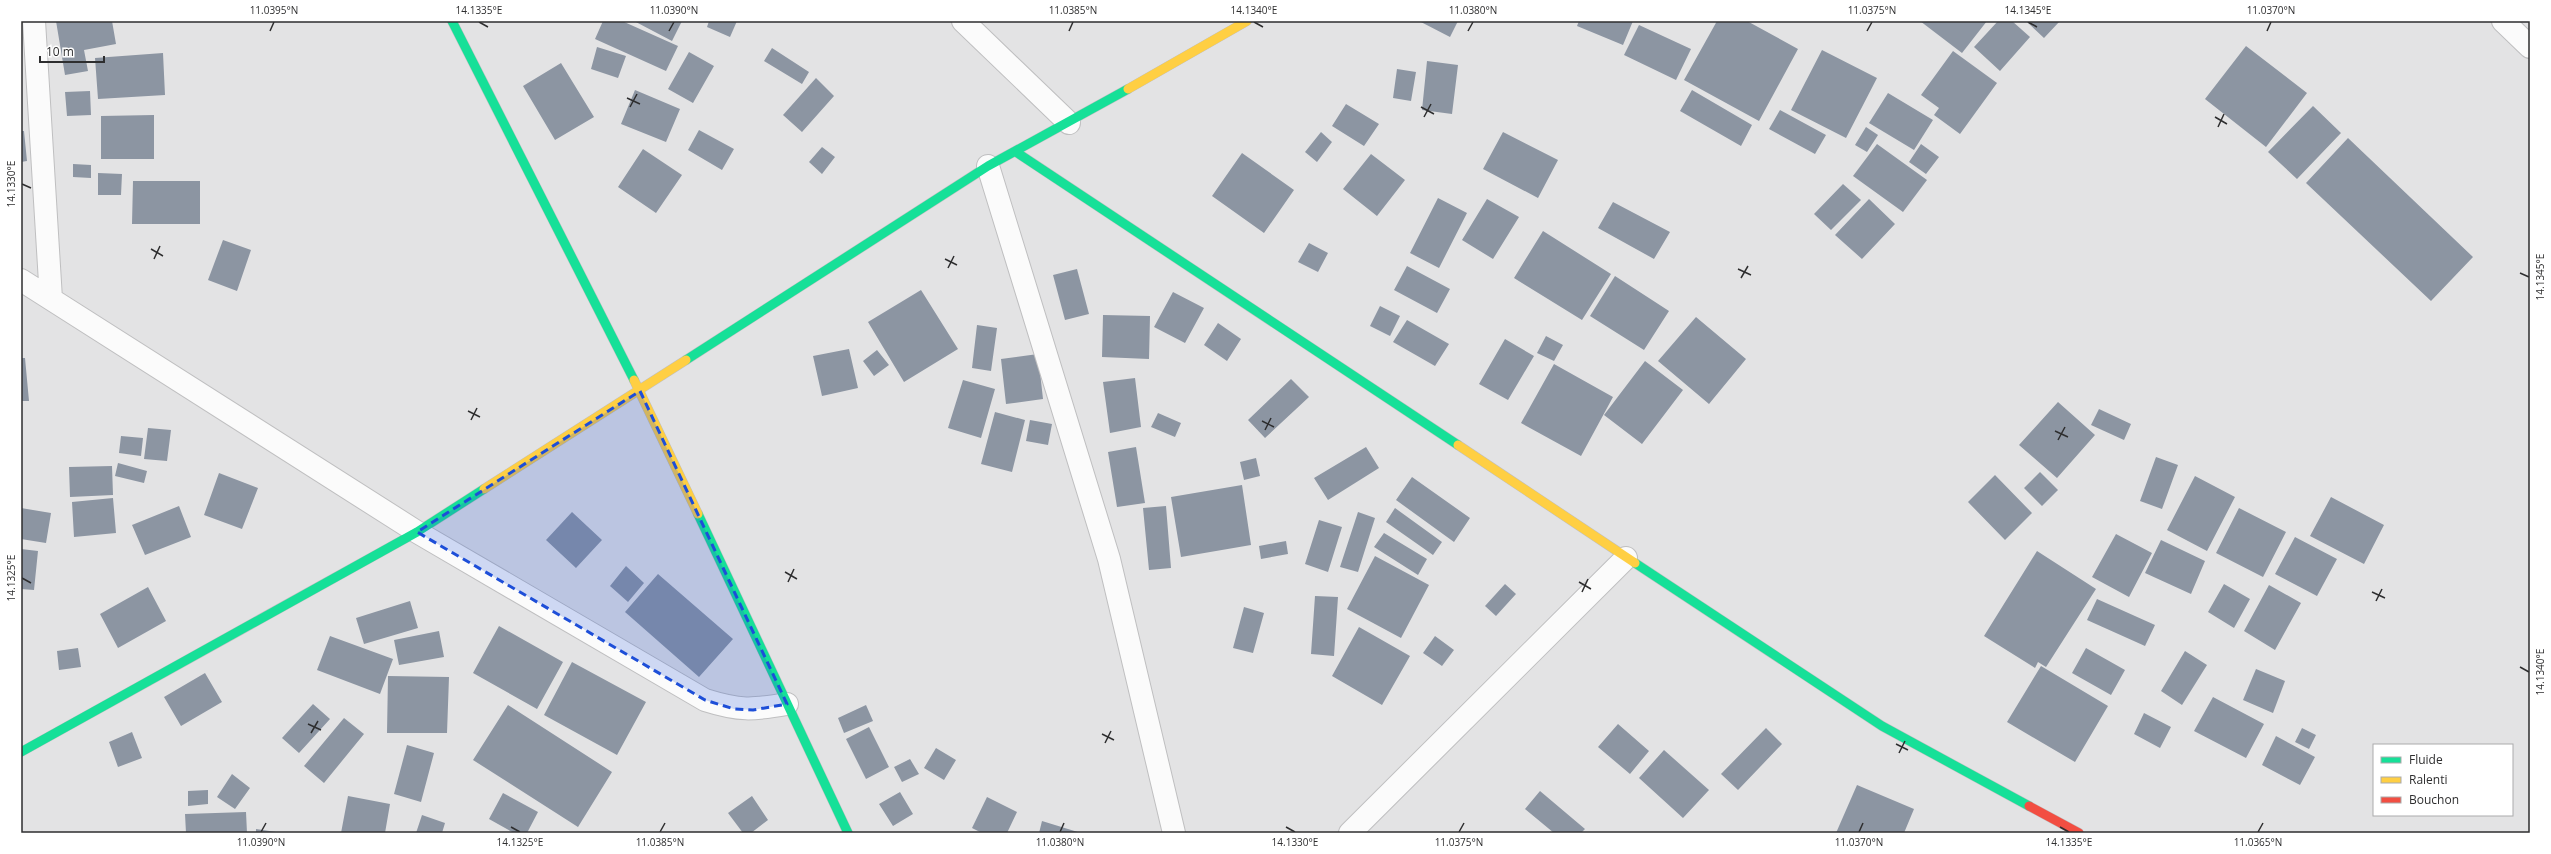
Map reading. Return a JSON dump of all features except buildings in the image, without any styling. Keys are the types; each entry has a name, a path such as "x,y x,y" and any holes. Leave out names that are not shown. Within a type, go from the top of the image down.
{"street":[{"path":"34,21 51,299"},
{"path":"452,21 640,391 848,833"},
{"path":"963,21 1069,123"},
{"path":"21,752 417,532 640,391 988,166 1069,123 1247,21"},
{"path":"2503,21 2530,48"},
{"path":"1016,152 1626,558 1882,726 2079,833"},
{"path":"988,166 1109,559 1174,833"},
{"path":"21,280 417,532 705,700 734,709 753,710 787,704"},
{"path":"1350,833 1626,558"}],"highlighted area":[{"path":"640,391 787,704 753,710 734,709 705,700 417,532"}],"traffic: fast":[{"path":"452,21 634,380"},
{"path":"686,360 988,166 1128,89"},
{"path":"1016,152 1458,445"},
{"path":"21,752 417,532 484,489"},
{"path":"698,514 848,833"},
{"path":"1635,563 1882,726 2029,806"}],"traffic: slow":[{"path":"1128,89 1247,21"},
{"path":"484,489 686,360"},
{"path":"634,380 698,514"},
{"path":"1458,445 1635,563"}],"traffic: jam":[{"path":"2029,806 2079,833"}]}
